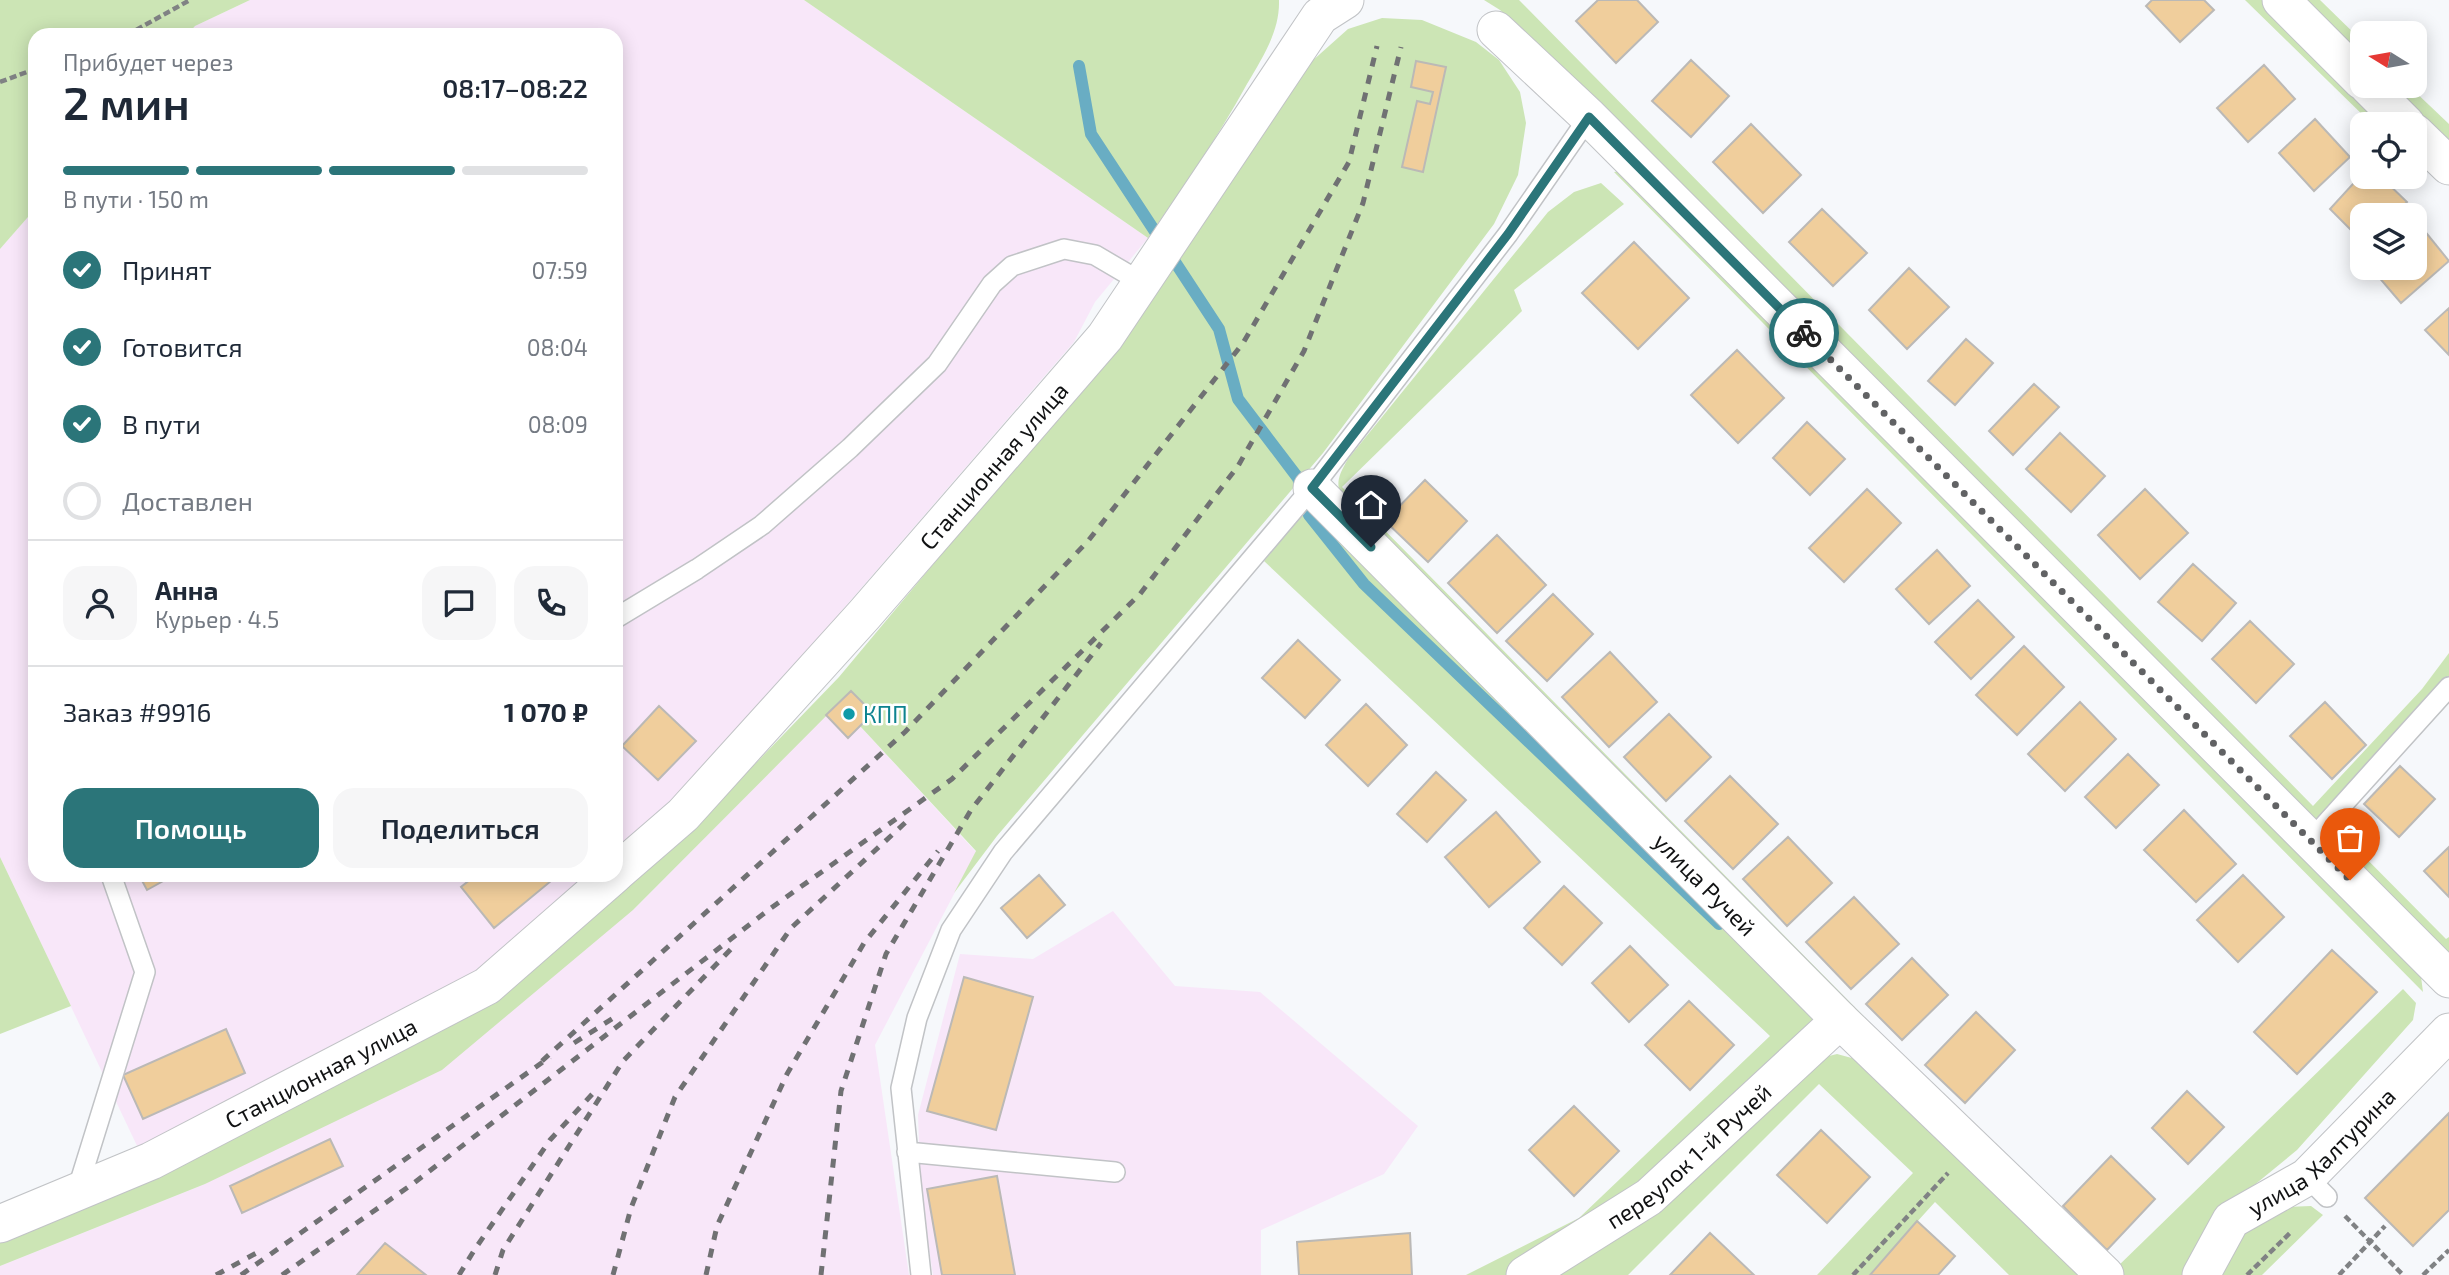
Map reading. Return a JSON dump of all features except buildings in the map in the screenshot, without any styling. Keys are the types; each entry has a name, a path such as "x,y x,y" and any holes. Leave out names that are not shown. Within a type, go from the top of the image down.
{"street":[{"path":"2281,0 2350,69"},
{"name":"Станционная улица","path":"623,867 683,815 863,615 1105,337 1327,5"},
{"path":"1496,30 1589,117 2449,979"},
{"path":"2380,98 2394,112"},
{"path":"2427,145 2449,166"},
{"name":"улица Ручей","path":"1312,488 1840,1020 2105,1275"},
{"name":"Станционная улица","path":"0,1224 151,1161 487,986 606,882"},
{"name":"переулок 1-й Ручей","path":"1525,1275 1649,1196 1840,1020"},
{"name":"улица Халтурина","path":"2200,1275 2231,1220 2317,1187 2449,1032"}],"lane":[{"path":"921,1275 901,1088 917,1018 951,930 1003,852 1312,488 1508,234 1589,117"},
{"path":"623,614 762,525 850,447 936,364 992,284 1012,266 1064,249 1095,255 1141,282"},
{"path":"2311,840 2449,687"},
{"path":"77,1191 145,972 113,882"},
{"path":"907,1152 1115,1172"}],"path":[{"path":"140,28 190,0"},
{"path":"0,82 28,72"},
{"path":"1853,1275 1972,1147"},
{"path":"2248,1275 2317,1187 2403,1275"},
{"path":"2339,1275 2385,1226"},
{"path":"2423,1275 2449,1250"}],"shaded area":[{"path":"250,0 804,0 1148,238 1095,302 1074,342 787,674 667,808 623,846 623,28 193,28"},
{"path":"28,217 28,882 582,882 482,970 139,1150 0,857 0,249"},
{"path":"826,715 848,737 860,726 976,852 875,1045 909,1275 0,1275 0,1266 205,1184 633,910"},
{"path":"1113,911 1175,986 1260,992 1418,1126 1384,1174 1261,1230 1261,1275 933,1275 921,1198 918,1115 960,954 1033,959"}],"green space":[{"path":"0,0 250,0 193,28 28,28 28,217 0,249"},
{"path":"804,0 1279,0 1279,12 1264,54 1236,104 1148,238"},
{"path":"1484,0 1519,0 2313,806 2422,689 2449,653 2449,703 2335,827 2446,939 2449,937 2449,960 1500,10"},
{"path":"2245,0 2270,0 2350,78 2350,98 2370,98 2385,112 2360,112"},
{"path":"2293,0 2320,0 2350,29 2350,56"},
{"path":"1382,18 1422,20 1476,42 1499,60 1520,92 1526,123 1518,175 1494,224 1323,453 997,836 954,893 976,851 860,726 872,713 851,691 633,910 442,1070 205,1184 0,1266 0,1241 497,1000 697,824 839,677 1123,337 1311,62 1348,29","holes":["1417,61 1446,68 1422,172 1402,167 1418,101 1430,104 1433,92 1411,87"]},
{"path":"2393,98 2422,98 2449,124 2449,152 2427,131 2427,112 2408,112"},
{"path":"1622,171 2420,969 2423,992 1614,172"},
{"path":"1601,183 1624,204 1514,290 1522,311 1342,487 2114,1270 1346,509 1338,484 1348,459 1548,212 1574,192"},
{"path":"1312,502 1823,1017 1640,1189 1507,1275 1466,1275 1579,1218 1770,1036 1264,561"},
{"path":"0,857 71,1006 0,1034"},
{"path":"2403,989 2416,1003 2413,1020 2297,1150 2225,1209 2183,1275 2119,1275 2114,1270"},
{"path":"1837,1054 1859,1060 2089,1275 2009,1275 1935,1202 1869,1275 1817,1275 1913,1173 1819,1084 1628,1275 1540,1275 1809,1061"},
{"path":"2311,1206 2323,1215 2262,1275 2216,1275 2254,1218 2285,1207"}],"waterway":[{"path":"1079,66 1091,134 1219,329 1238,399 1298,478 1309,515 1364,584 1719,924"}],"railway":[{"path":"542,1061 905,732 1088,541 1243,343 1349,162 1377,46"},
{"path":"282,1275 414,1183 771,908 952,779 1140,594 1238,466 1304,351 1363,203 1401,47"},
{"path":"821,1275 841,1091 886,954 971,810 1101,643"},
{"path":"613,1275 631,1208 675,1097 791,928 906,822"},
{"path":"706,1275 717,1226 787,1074 864,943 938,851"},
{"path":"495,1275 503,1250 623,1061 732,948"},
{"path":"574,1043 615,1017"},
{"path":"241,1275 550,1057"},
{"path":"459,1275 550,1140 597,1089"},
{"path":"216,1275 262,1250"}],"way so far":[{"path":"1804,333 2350,880"}],"place":[{"name":"КПП","path":"849,714"}],"route":[{"path":"1371,547 1312,488 1508,234 1589,117 1804,333"}]}
